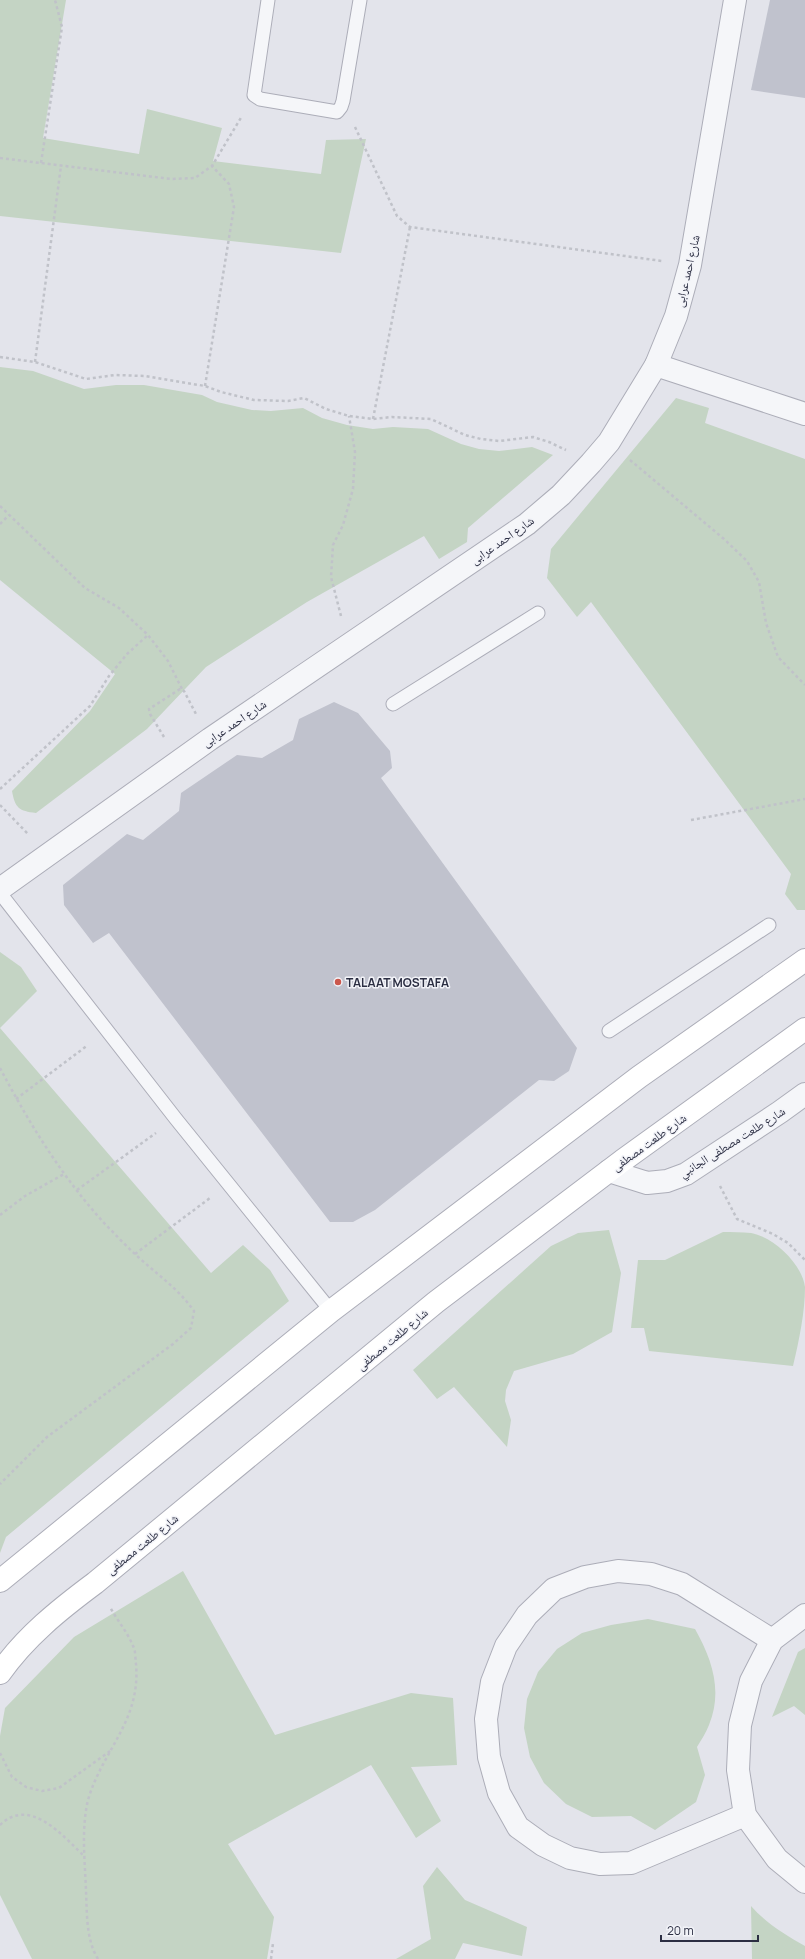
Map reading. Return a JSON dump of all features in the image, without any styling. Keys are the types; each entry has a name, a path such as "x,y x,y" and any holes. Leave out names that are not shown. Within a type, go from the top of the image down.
{"street":[{"name":"شارع احمد عرابى","path":"0,889 210,739 527,524 561,496 609,442 656,364 676,316 690,265 735,0"},
{"path":"656,364 805,414"},
{"path":"0,1581 332,1311 639,1078 805,960"},
{"name":"شارع طلعت مصطفى","path":"0,1674 34,1634 61,1609 95,1583 436,1302 609,1171 805,1029"},
{"name":"شارع طلعت مصطفى الجانبي","path":"609,1171 647,1183 667,1181 686,1174 805,1094"},
{"path":"745,1815 631,1863 600,1864 570,1858 543,1845 518,1827 499,1793 489,1757 486,1719 492,1682 506,1646 526,1615 554,1589 585,1577 618,1571 651,1574 682,1584 772,1640"},
{"path":"805,1615 772,1640 751,1681 740,1725 738,1770 745,1815 777,1859 805,1882"}],"lane":[{"path":"268,0 254,95 260,99 337,112 343,101 360,0"},
{"path":"393,704 538,613"},
{"path":"0,893 176,1119 230,1183 332,1311"},
{"path":"608,1031 770,925"}],"path":[{"path":"41,163 62,28 55,0"},
{"path":"0,158 171,179 195,178 212,166 254,95"},
{"path":"343,101 397,216 410,226 690,265"},
{"path":"35,362 61,166"},
{"path":"205,386 234,207 229,184 212,166"},
{"path":"373,419 410,226"},
{"path":"0,357 35,362 86,379 115,375 145,376 205,386 220,392 254,400 288,401 304,398 349,416 373,419 392,417 431,419 464,435 482,439 499,441 533,437 549,442 591,463"},
{"path":"349,416 355,452 353,489 343,525 333,545 331,577 349,645"},
{"path":"609,442 747,561 759,582 766,623 778,657 805,685"},
{"path":"0,506 85,588 119,608 148,635 168,661 210,739"},
{"path":"0,524 9,515"},
{"path":"0,790 90,706 109,676 127,654 148,635"},
{"path":"179,761 149,712 149,709 182,689"},
{"path":"691,820 805,800"},
{"path":"0,804 48,854"},
{"path":"16,1099 108,1031"},
{"path":"0,1068 16,1099 64,1174 105,1223 135,1254 183,1295 194,1311 191,1328 172,1344 47,1437 0,1484"},
{"path":"77,1190 176,1119"},
{"path":"708,1160 737,1219 783,1240 805,1260"},
{"path":"0,1215 25,1196 64,1174"},
{"path":"135,1254 230,1183"},
{"path":"95,1583 134,1647 136,1674 133,1701 125,1726 98,1774 88,1800 84,1828 87,1917 92,1949 98,1959"},
{"path":"0,1753 12,1777 26,1787 42,1791 59,1788 112,1750"},
{"path":"0,1825 5,1821 19,1815 35,1816 49,1823 84,1856"},
{"path":"271,1959 273,1943"}],"green space":[{"path":"0,0 66,0 43,138 139,154 147,109 222,128 213,161 321,174 326,140 366,139 341,253 0,216"},
{"path":"0,367 33,371 84,389 116,385 144,385 202,395 217,402 252,410 271,411 303,408 322,418 347,425 373,429 393,427 428,429 461,444 479,449 499,451 532,447 553,455 468,528 467,542 439,559 424,536 307,602 206,667 147,729 36,813 19,808 16,805 12,791 90,711 115,674 0,580"},
{"path":"676,398 709,408 705,423 805,459 805,910 797,910 785,894 791,874 591,602 577,617 547,578 551,549"},
{"path":"0,952 21,967 37,991 0,1028"},
{"path":"0,1028 211,1273 243,1245 270,1270 289,1301 6,1537 0,1553"},
{"path":"609,1230 621,1273 612,1332 573,1354 514,1371 506,1390 505,1401 511,1420 507,1447 454,1387 437,1399 413,1370 551,1246 578,1233"},
{"path":"723,1232 751,1233 769,1240 786,1253 799,1269 805,1287 805,1297 793,1366 649,1351 644,1328 631,1328 638,1260 665,1260"},
{"path":"183,1571 275,1735 411,1693 453,1698 457,1765 411,1767 441,1821 416,1838 371,1765 228,1844 274,1917 267,1959 32,1959 0,1895 0,1736 5,1708 74,1637"},
{"path":"648,1619 695,1629 711,1664 715,1688 713,1712 708,1728 697,1747 705,1775 696,1802 655,1830 631,1816 592,1817 566,1804 544,1783 530,1757 524,1728 527,1699 538,1672 557,1649 582,1633 611,1625"},
{"path":"805,1648 805,1715 794,1706 772,1717 798,1652"},
{"path":"437,1867 465,1900 527,1927 522,1956 463,1943 455,1959 396,1959 431,1939 423,1886"},
{"path":"751,1906 776,1928 805,1946 805,1959 752,1959"}],"building":[{"path":"770,0 805,0 805,98 751,90"},
{"name":"TALAAT MOSTAFA","path":"334,702 358,713 390,751 392,768 381,778 577,1048 569,1071 554,1081 539,1080 375,1210 353,1222 330,1222 109,933 93,943 64,905 63,885 127,834 143,840 179,811 181,793 237,755 262,758 293,740 299,719"}],"place":[{"name":"TALAAT MOSTAFA","path":"338,982"}]}
